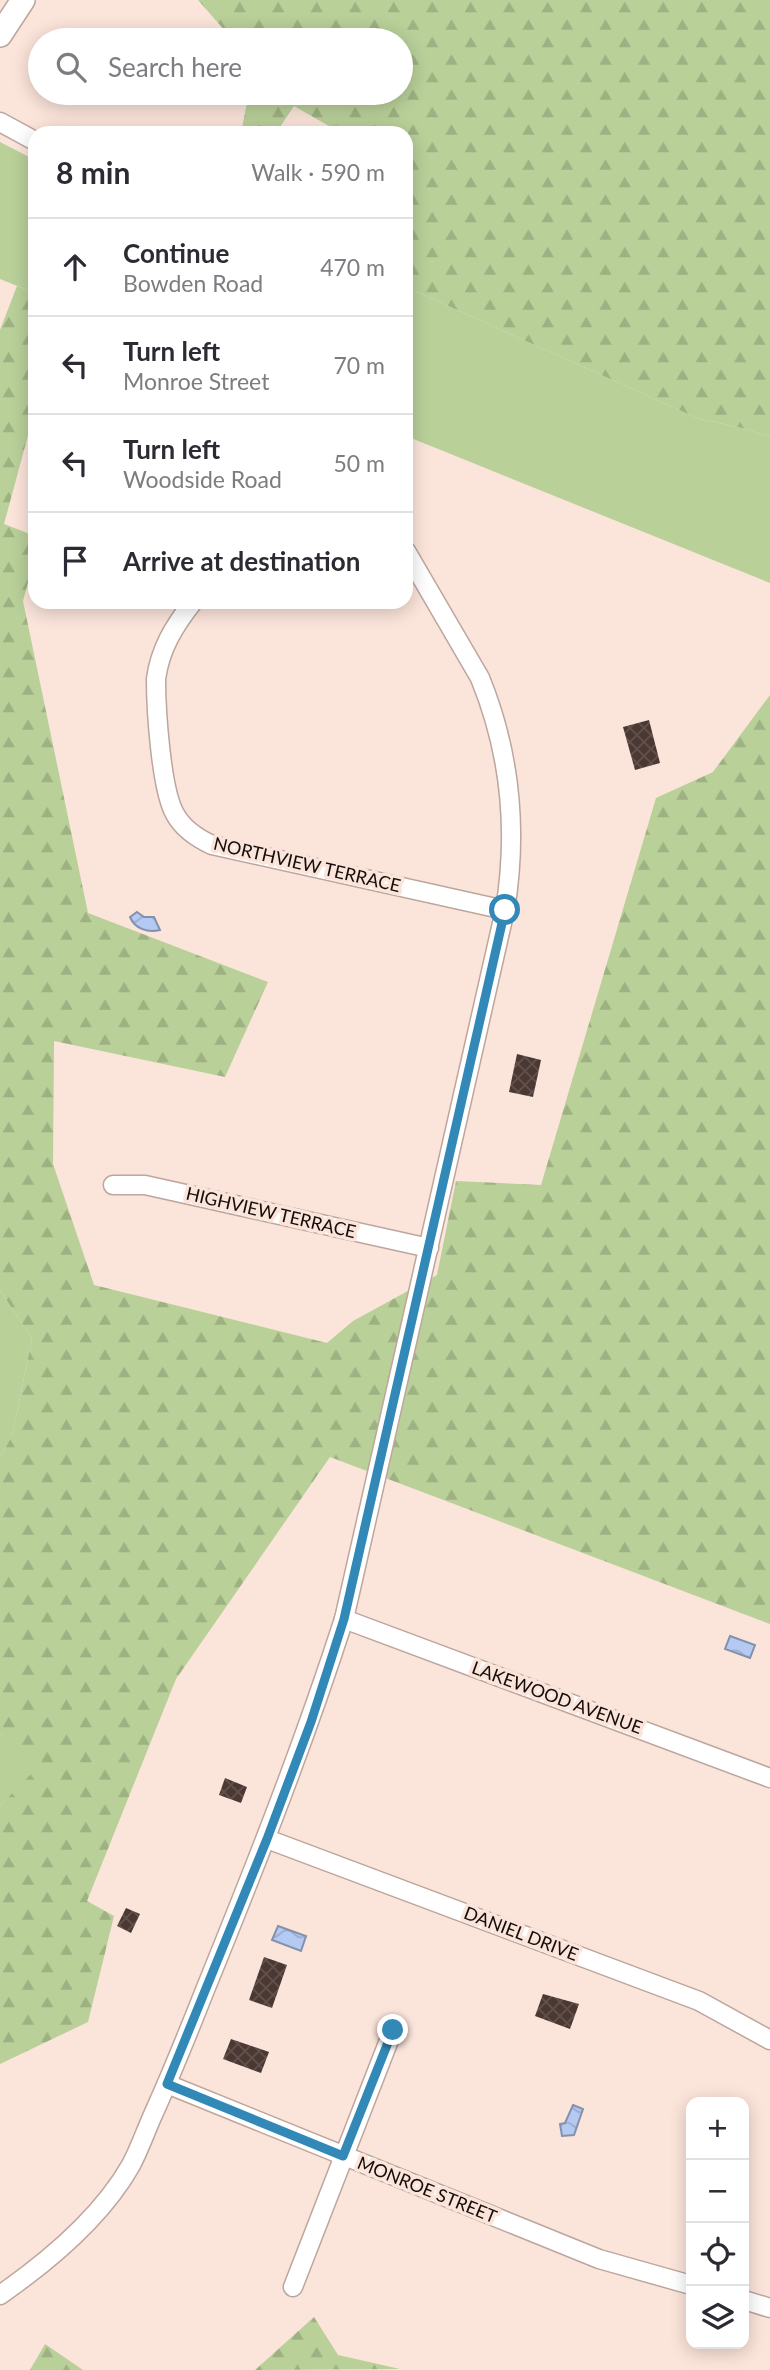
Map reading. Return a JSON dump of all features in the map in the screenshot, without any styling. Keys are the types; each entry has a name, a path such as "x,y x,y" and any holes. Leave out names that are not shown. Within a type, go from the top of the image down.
{"street":[{"path":"0,35 23,0"},
{"path":"0,122 28,137"},
{"path":"0,2295 61,2247 112,2192 130,2166 167,2084 267,1839 311,1722 344,1619 505,910 512,856 512,803 505,754 497,723 481,678 413,563"},
{"name":"NORTHVIEW TERRACE","path":"188,609 166,643 156,679 167,795 183,826 212,845 505,910"},
{"name":"HIGHVIEW TERRACE","path":"113,1185 145,1185 429,1248"},
{"name":"LAKEWOOD AVENUE","path":"344,1619 770,1778"},
{"name":"DANIEL DRIVE","path":"267,1839 699,2001 770,2040"},
{"path":"293,2287 393,2030"},
{"name":"MONROE STREET","path":"167,2084 599,2259 686,2285"},
{"path":"749,2302 770,2308"}],"green space":[{"path":"198,0 770,0 770,437 697,418 413,290 413,126 329,126 294,106 281,126 242,126 247,105 413,105 413,28 222,28"},
{"path":"0,142 28,156 28,290 0,279"},
{"path":"17,286 28,290 28,435 4,524 28,533 28,583 23,601 88,913 268,982 225,1077 54,1041 53,1164 94,1285 327,1343 353,1321 437,1275 456,1181 541,1185 656,798 713,772 770,695 770,1624 330,1457 176,1679 87,1901 114,1916 88,2022 0,2064 0,1806 35,1770 0,1733 0,1457 12,1436 32,1339 0,1290 0,330"},
{"path":"413,290 697,418 770,437 770,583 413,439"},
{"path":"0,1290 32,1339 12,1436 0,1457"},
{"path":"0,1733 36,1770 0,1806"},
{"path":"314,2317 338,2355 400,2369 255,2370"},
{"path":"45,2344 83,2370 30,2370"}],"water":[{"path":"137,912 144,917 154,917 160,930 151,931 135,925 130,917"},
{"path":"730,1636 755,1645 750,1658 725,1649"},
{"path":"278,1926 306,1936 301,1951 272,1940"},
{"path":"573,2105 583,2109 574,2135 562,2136 560,2124 565,2123"}],"building":[{"path":"649,720 660,763 635,770 623,727"},
{"path":"517,1054 541,1060 533,1097 509,1092"},
{"path":"225,1778 247,1787 241,1803 219,1795"},
{"path":"126,1908 140,1914 131,1933 117,1926"},
{"path":"264,1957 287,1965 272,2008 249,2000"},
{"path":"543,1994 579,2004 570,2029 535,2016"},
{"path":"231,2039 269,2052 261,2073 223,2059"}],"route":[{"path":"393,2030 343,2156 167,2084 267,1839 311,1722 344,1619 505,910"}]}
